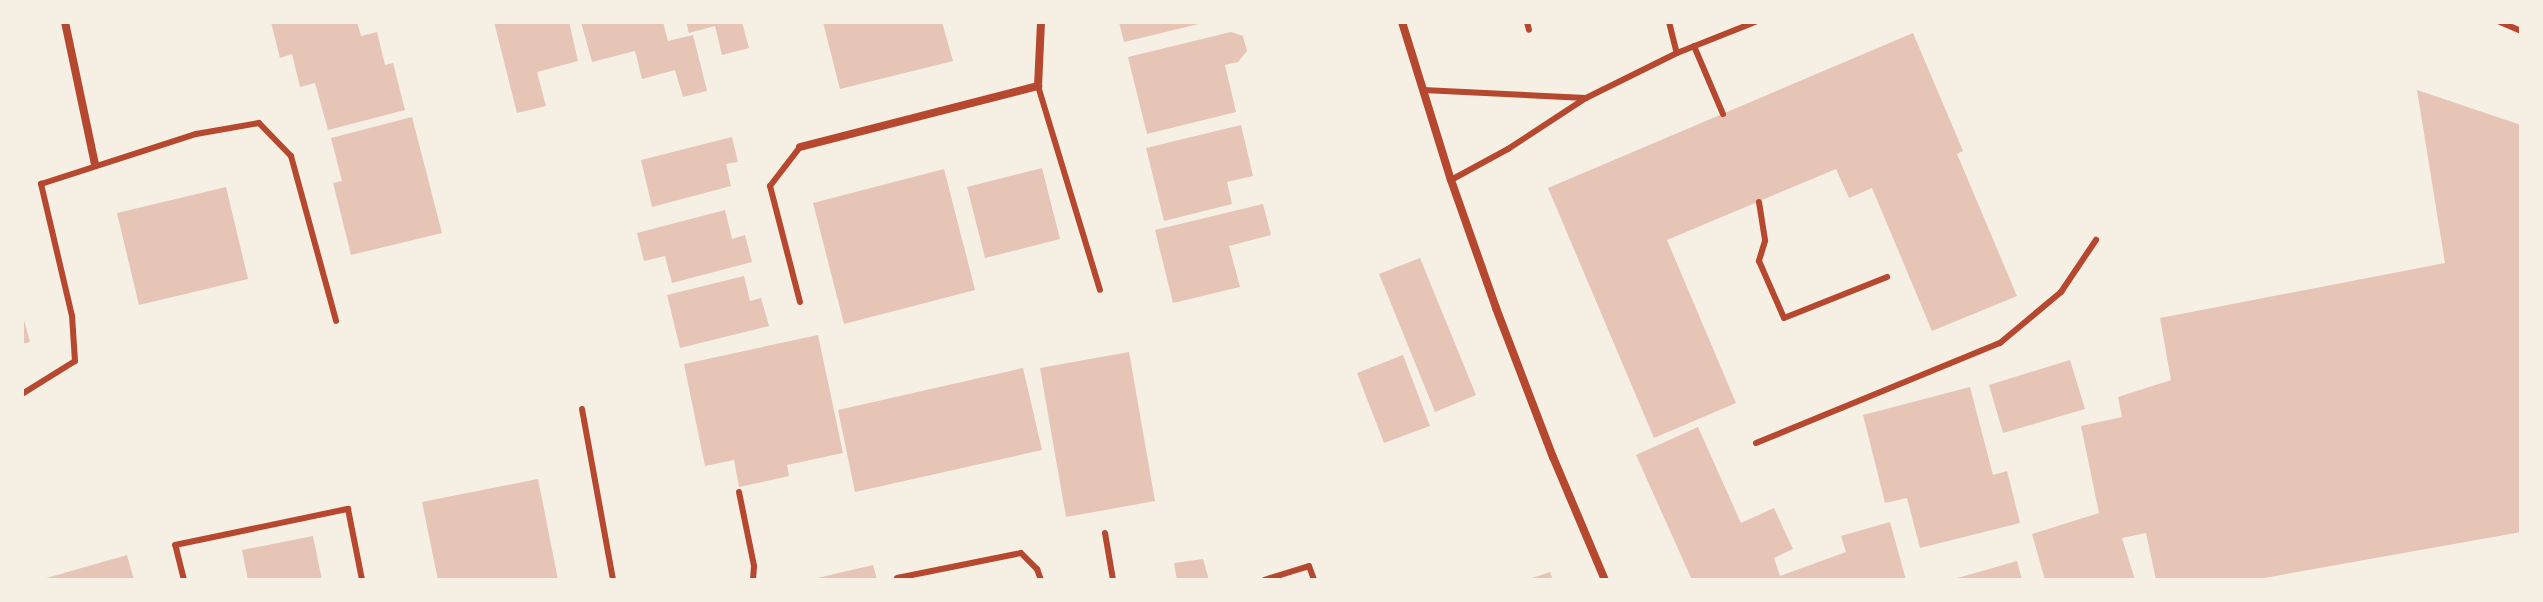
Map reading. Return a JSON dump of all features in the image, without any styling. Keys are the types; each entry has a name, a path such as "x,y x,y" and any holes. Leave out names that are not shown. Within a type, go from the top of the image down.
{"street":[{"path":"65,22 95,164"},
{"path":"800,147 1038,86 1041,22"},
{"path":"1402,22 1451,180 1553,457 1605,580"}],"lane":[{"path":"1669,22 1677,53"},
{"path":"1451,180 1508,149 1586,98 1677,53 1755,22"},
{"path":"2500,22 2521,31"},
{"path":"1694,46 1723,114"},
{"path":"1038,86 1100,290"},
{"path":"1423,90 1586,98"},
{"path":"22,394 75,361 72,316 41,184 95,164 196,134 259,123 291,156 336,321"},
{"path":"800,147 770,186 800,302"},
{"path":"1759,202 1765,241 1759,261 1784,318 1887,277"},
{"path":"1756,443 2000,343 2061,292 2096,240"},
{"path":"582,409 613,580"},
{"path":"739,492 754,566 753,580"},
{"path":"184,580 175,545 348,509 362,580"},
{"path":"1105,533 1113,580"},
{"path":"897,578 1021,553 1037,569 1041,580"},
{"path":"1264,580 1309,566 1314,580"}],"building":[{"path":"271,22 357,22 361,36 377,32 385,65 393,63 405,110 328,130 315,83 300,87 292,54 280,58"},
{"path":"494,22 569,22 578,61 537,72 546,106 517,113"},
{"path":"581,22 663,22 668,41 693,35 707,91 683,97 675,70 642,79 635,51 592,62"},
{"path":"686,22 742,22 749,48 722,55 715,26 689,33"},
{"path":"823,22 942,22 953,61 840,89"},
{"path":"1119,22 1203,22 1203,23 1124,42"},
{"path":"1231,32 1243,36 1247,51 1238,62 1225,65 1236,112 1147,134 1128,57"},
{"path":"1913,33 1963,151 1957,154 2017,296 1932,331 1872,188 1849,198 1836,169 1667,240 1736,403 1654,438 1548,188"},
{"path":"2417,90 2521,125 2521,532 2253,580 2156,580 2146,533 2122,538 2135,580 2045,580 2032,534 2099,513 2081,426 2122,417 2118,397 2171,380 2160,318 2445,263"},
{"path":"412,117 442,233 351,255 333,183 342,181 331,138"},
{"path":"1241,125 1253,176 1227,182 1232,204 1164,221 1146,148"},
{"path":"732,137 738,162 726,164 731,186 652,207 641,160"},
{"path":"1042,168 1060,239 985,258 967,187"},
{"path":"944,169 975,290 844,324 813,203"},
{"path":"226,187 248,279 139,305 117,213"},
{"path":"1263,204 1271,235 1229,246 1240,287 1173,303 1155,230"},
{"path":"725,210 732,239 745,235 752,262 672,283 665,256 644,261 637,233"},
{"path":"1420,258 1476,395 1435,412 1379,274"},
{"path":"744,276 750,301 761,298 769,326 680,348 667,295"},
{"path":"22,313 30,342 22,344"},
{"path":"818,335 843,453 787,465 789,476 739,487 734,460 705,466 684,364"},
{"path":"1129,352 1155,501 1066,517 1040,368"},
{"path":"1403,355 1430,426 1384,443 1357,373"},
{"path":"2070,360 2085,409 2003,433 1989,385"},
{"path":"1023,368 1042,450 855,492 838,410"},
{"path":"1970,387 1993,475 2007,471 2020,523 1920,548 1907,498 1885,503 1863,415"},
{"path":"1698,427 1741,523 1774,508 1793,549 1774,558 1780,576 1846,552 1841,536 1890,522 1906,580 1692,580 1636,455"},
{"path":"538,479 558,580 438,580 422,502"},
{"path":"313,536 322,580 248,580 242,550"},
{"path":"127,555 134,580 43,580 43,579"},
{"path":"1203,559 1209,580 1177,580 1174,563"},
{"path":"2017,561 2022,580 1954,580 1954,579"},
{"path":"873,565 877,580 813,580 813,579"},
{"path":"1550,572 1553,580 1529,580 1529,579"}]}
